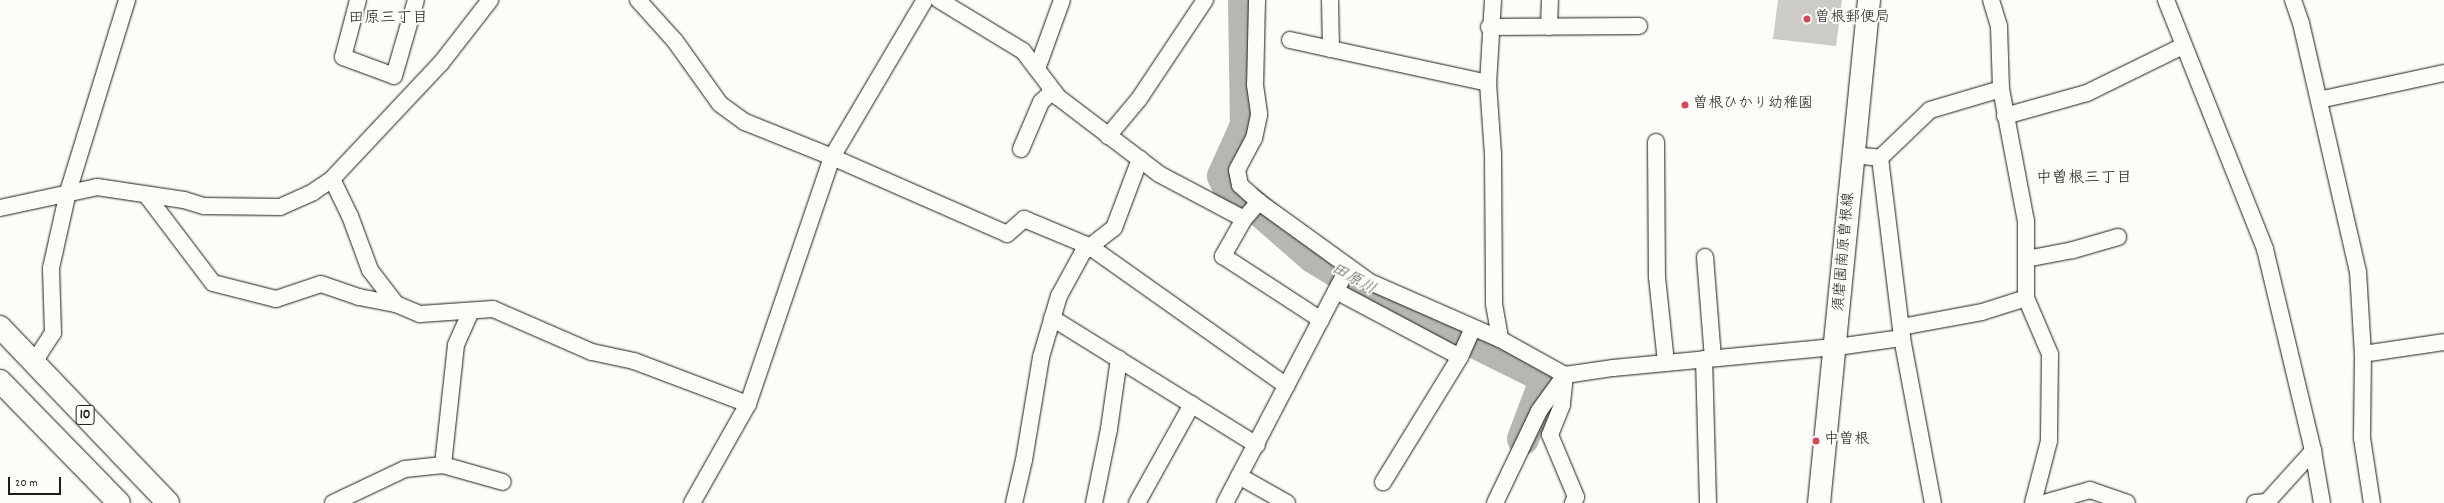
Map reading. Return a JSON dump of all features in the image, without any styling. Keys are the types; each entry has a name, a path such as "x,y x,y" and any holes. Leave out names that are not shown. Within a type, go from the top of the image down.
{"main road":[{"name":"須磨園南原曽根線","path":"1819,503 1836,347 1853,155 1869,0"},
{"name":"10","path":"0,327 168,503"},
{"name":"10","path":"0,381 119,503"}],"street":[{"path":"34,362 52,333 51,268 68,192 127,0"},
{"path":"358,0 343,57 394,76 416,0"},
{"path":"0,208 97,186 147,196 184,200 204,206 280,207 313,192 332,179 441,63 490,0"},
{"path":"638,0 675,41 720,104 745,122 832,156 1006,234 1024,219 1089,246 1287,386"},
{"path":"692,503 748,404 832,156 925,0"},
{"path":"939,0 1023,51 1053,91 1108,136 1159,174 1244,220"},
{"path":"1037,69 1062,0"},
{"path":"1108,136 1139,99 1205,0"},
{"path":"1257,0 1255,85 1259,115 1254,138 1237,170 1240,185 1259,202 1348,268 1370,282 1500,339 1565,375 1666,363 1836,347 1982,312 2026,298"},
{"path":"1330,0 1331,49"},
{"path":"1493,0 1489,27 1488,83 1493,154 1494,304 1500,339"},
{"path":"1549,27 1550,0"},
{"path":"1991,0 1998,26 2001,89 2005,116 2026,221 2026,298 2050,354 2049,441 2033,503"},
{"path":"2166,0 2265,250 2314,451 2322,503"},
{"path":"2293,0 2319,100 2358,271 2363,354 2362,438 2372,503"},
{"path":"1489,27 1639,26"},
{"path":"1290,40 1488,83"},
{"path":"2005,116 2087,93 2183,46"},
{"path":"2319,100 2444,73"},
{"path":"1880,158 1930,110 2001,89"},
{"path":"1021,149 1041,102 1053,91"},
{"path":"1656,142 1657,276 1666,363"},
{"path":"1853,155 1880,158"},
{"path":"1880,158 1901,332 1933,503"},
{"path":"1014,503 1024,460 1041,356 1059,296 1089,246 1114,228 1140,159"},
{"path":"332,179 350,216 370,270 396,304"},
{"path":"147,196 213,283 276,300 321,284 359,297 396,304 420,314 493,309 592,352 634,361 748,404"},
{"path":"1259,202 1244,220 1223,256 1321,320"},
{"path":"2026,259 2073,250 2118,237"},
{"path":"1705,257 1709,359 1708,503"},
{"path":"1225,503 1257,445 1348,268"},
{"path":"1336,291 1460,357"},
{"path":"443,465 456,345 471,311"},
{"path":"1052,318 1257,445"},
{"path":"1383,482 1460,357 1473,328"},
{"path":"2363,354 2444,342"},
{"path":"1094,503 1109,429 1119,359"},
{"path":"1495,503 1540,411 1565,375"},
{"path":"1565,375 1562,405 1550,435 1576,497 1573,503"},
{"path":"1138,503 1192,404"},
{"path":"2255,503 2267,502 2314,451"},
{"path":"333,503 405,469 443,465 503,482"},
{"path":"1239,476 1287,503"},
{"path":"2044,503 2090,490 2128,503"}],"building":[{"name":"曽根郵便局","path":"1778,0 1842,0 1836,46 1773,39"}],"waterway":[{"name":"田原川","path":"1244,0 1246,125 1223,176 1230,191 1251,203 1313,257 1357,284 1546,378 1523,439"}],"place":[{"name":"曽根郵便局","path":"1807,19"},
{"name":"曽根ひかり幼稚園","path":"1685,105"},
{"name":"中曽根","path":"1816,441"}],"district":[{"name":"田原三丁目","path":"388,19"},
{"name":"中曽根三丁目","path":"2084,179"}]}
